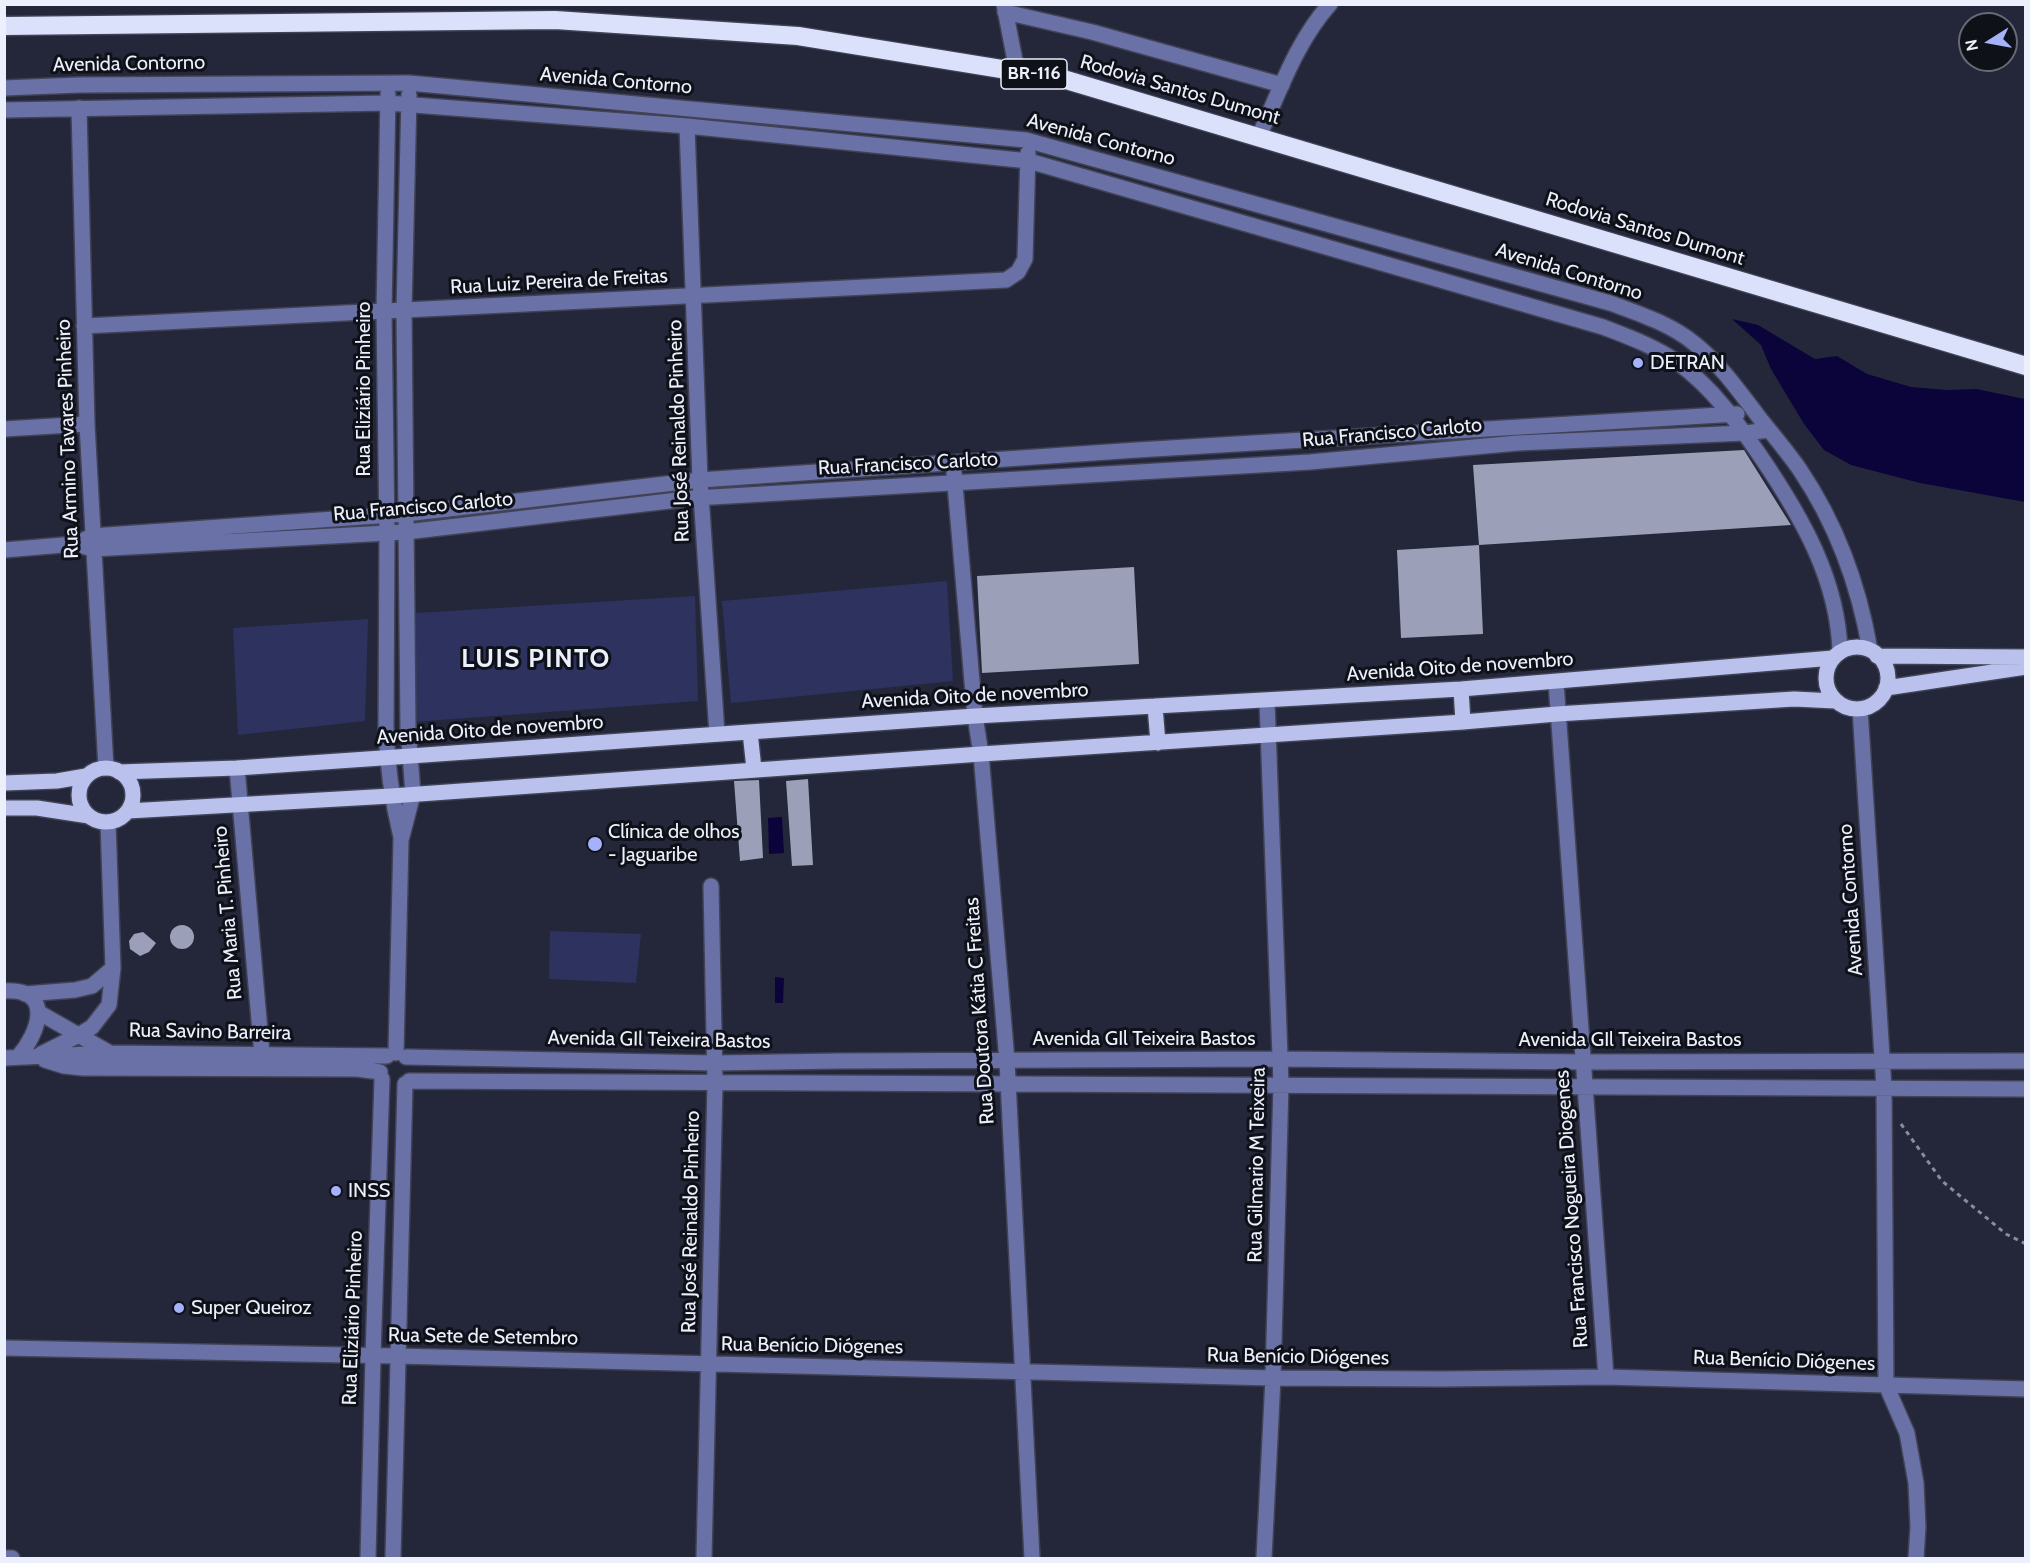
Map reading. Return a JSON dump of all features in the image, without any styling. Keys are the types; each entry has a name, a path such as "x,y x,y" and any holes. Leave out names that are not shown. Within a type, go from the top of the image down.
{"highway":[{"name":"Rodovia Santos Dumont","path":"4,26 555,20 798,36 1017,71 1063,79 1259,136 2025,366"}],"main road":[{"path":"1835,701 1830,694 1826,675 1837,655 1850,648 1860,648 1874,653 2025,657"},
{"path":"128,811 391,796 1794,699 1835,701 1851,709 1860,709 1876,702 1886,688 1886,670 1874,653"},
{"name":"Avenida Oito de novembro","path":"113,770 237,768 975,716 1461,689 1837,655"},
{"path":"1886,688 2025,667"},
{"path":"1461,689 1463,723"},
{"path":"1155,706 1158,743"},
{"path":"750,732 754,770"},
{"path":"4,808 37,808 89,816 98,821 108,822 119,819 128,811 132,803 133,794 126,777 113,770 95,770 86,777 79,792 80,801 89,816"},
{"path":"4,783 57,781 86,777"}],"street":[{"path":"1259,136 1304,39 1330,4"},
{"path":"1017,71 1005,8 1282,85"},
{"name":"Rua Eliziário Pinheiro","path":"388,81 384,312 387,758 391,796 401,840"},
{"name":"Avenida Contorno","path":"4,88 409,82 1026,140 1610,303 1668,326 1695,344 1713,360 1800,470 1842,546 1855,582 1874,653"},
{"name":"Rua Eliziário Pinheiro","path":"396,1055 401,840 413,794 410,756 405,514 404,311 409,82"},
{"name":"Avenida Contorno","path":"4,110 388,103 687,126 1029,161 1603,327 1656,349 1679,363 1704,385 1732,415 1745,433 1785,492 1815,548 1832,594 1840,632 1837,655"},
{"name":"Rua Armino Tavares Pinheiro","path":"79,108 87,424 93,542 113,770"},
{"name":"Rua José Reinaldo Pinheiro","path":"687,126 700,480 717,735"},
{"path":"1026,140 1029,161"},
{"name":"Rua Luiz Pereira de Freitas","path":"84,326 1006,280 1018,272 1025,259 1029,161"},
{"path":"1603,327 1610,303"},
{"name":"Rua Francisco Carloto","path":"4,550 405,514 700,480 1756,413"},
{"path":"4,429 87,424"},
{"name":"Rua Francisco Carloto","path":"93,542 406,532 701,498 1247,465 1518,443 1769,430"},
{"path":"1394,435 1396,454"},
{"path":"1246,444 1247,465"},
{"name":"Rua Doutora Kátia C Freitas","path":"953,463 1007,1061 1032,1558"},
{"path":"832,471 833,490"},
{"name":"Rua Francisco Nogueira Diogenes","path":"1556,682 1606,1377"},
{"name":"Rua Gilmario M Teixeira","path":"1264,1558 1273,1378 1281,1084 1267,701"},
{"name":"Avenida Contorno","path":"1860,709 1884,1088 1886,1385"},
{"name":"Rua Maria T. Pinheiro","path":"237,768 262,1054"},
{"name":"Rua Savino Barreira","path":"19,1058 79,1035 92,1027 109,1005 113,968 108,822"},
{"name":"Rua José Reinaldo Pinheiro","path":"704,1558 715,1083 711,886"},
{"path":"25,994 75,990 92,986 113,968"},
{"path":"4,991 25,994 32,999 38,1012 36,1031 19,1058"},
{"path":"38,1012 111,1053"},
{"name":"Rua Savino Barreira","path":"19,1058 111,1053 396,1055"},
{"path":"396,1055 412,1066 412,1076 407,1082 394,1087 381,1075 381,1064 396,1055"},
{"name":"Avenida GIl Teixeira Bastos","path":"396,1055 715,1063 1280,1059 1582,1062 2025,1061"},
{"name":"Rua Savino Barreira","path":"19,1058 82,1068 345,1069 381,1075"},
{"path":"839,1061 839,1082"},
{"name":"Rua Eliziário Pinheiro","path":"368,1558 381,1075"},
{"path":"393,1558 397,1356 407,1082"},
{"name":"Avenida GIl Teixeira Bastos","path":"407,1082 1584,1085 2025,1089"},
{"name":"Rua Sete de Setembro","path":"4,1348 709,1365"},
{"name":"Rua Benício Diógenes","path":"709,1365 1273,1378 1606,1377 2025,1389"},
{"path":"1886,1385 1907,1433 1916,1483 1918,1527 1916,1558"},
{"path":"4,1558 12,1558"}],"path":[{"path":"1900,1123 1942,1181 2006,1234 2025,1244"}],"shaded area":[{"path":"1732,319 1758,325 1815,359 1837,356 1867,374 1911,387 1947,390 1976,389 2025,399 2025,502 1920,483 1851,465 1824,450 1804,424 1771,369 1761,345"},
{"path":"947,581 953,681 731,703 722,601"},
{"path":"695,596 698,701 413,722 416,613"},
{"path":"368,619 365,721 238,735 233,628"},
{"path":"782,817 784,853 769,854 768,818"},
{"path":"550,931 641,934 636,983 549,979"},
{"path":"775,977 784,978 783,1003 775,1003"}],"building":[{"path":"1744,450 1791,525 1479,545 1473,465"},
{"path":"1479,545 1483,634 1401,638 1397,550"},
{"path":"1134,567 1139,664 982,673 977,576"},
{"path":"808,779 813,865 792,866 786,781"},
{"path":"759,780 763,858 740,861 734,781"},
{"path":"182,925 187,926 193,932 193,942 187,948 182,949 177,948 171,942 170,937 171,932 177,926"},
{"path":"143,932 156,943 149,952 140,956 130,949 129,941 134,934"}],"place":[{"name":"DETRAN","path":"1638,363"},
{"name":"Clínica de olhos - Jaguaribe","path":"595,844"},
{"name":"INSS","path":"336,1191"},
{"name":"Super Queiroz","path":"179,1308"}],"district":[{"name":"LUIS PINTO","path":"536,659"}]}
